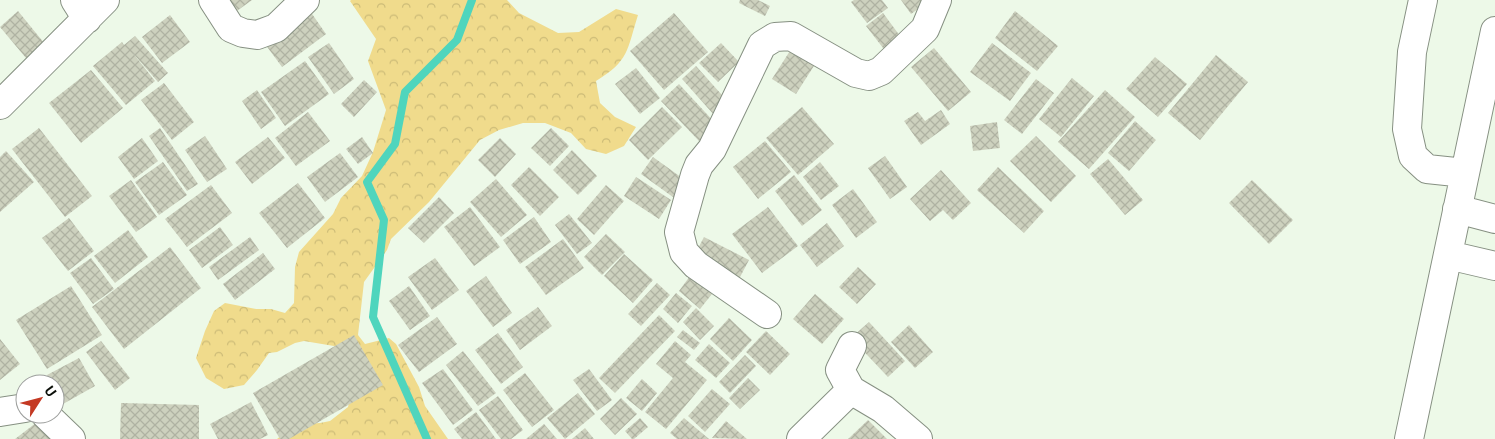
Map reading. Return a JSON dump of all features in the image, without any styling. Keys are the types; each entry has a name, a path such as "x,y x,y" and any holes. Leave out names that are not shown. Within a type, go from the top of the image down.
{"street":[{"path":"213,0 231,28 243,33 257,35 276,28 305,0"},
{"path":"767,314 696,265 684,252 678,232 695,175 712,149 762,45 775,38 791,36 856,73 868,76 881,71 925,29 937,0"},
{"path":"1423,0 1412,52 1407,129 1413,156 1427,168 1465,173"},
{"path":"0,105 89,6"},
{"path":"1409,439 1495,31"},
{"path":"1458,209 1495,219"},
{"path":"1448,255 1495,266"},
{"path":"852,346 840,370 851,390 883,409 918,439"},
{"path":"801,439 851,390"},
{"path":"0,412 15,410"},
{"path":"55,424 71,439"}],"green space":[{"path":"351,0 507,0 519,13 558,33 579,32 616,9 638,15 629,46 621,61 596,81 600,103 615,117 636,127 624,146 606,154 586,149 571,133 545,123 523,123 499,130 480,140 429,202 391,239 387,250 364,282 358,335 365,344 389,338 396,344 419,387 425,406 448,439 277,439 294,425 330,421 348,407 351,394 351,361 334,346 304,341 295,343 277,352 269,353 244,385 224,389 206,378 196,358 214,311 225,303 256,309 271,309 285,313 294,303 295,267 299,252 333,214 341,198 362,176 373,152 386,110 368,61 376,39"}],"building":[{"path":"219,0 252,0 230,16"},
{"path":"740,0 758,0 770,6 765,16 739,3"},
{"path":"854,0 882,0 888,8 867,23 851,2"},
{"path":"901,0 922,0 925,4 911,14"},
{"path":"18,11 49,49 31,64 0,27"},
{"path":"310,11 326,34 282,67 265,44"},
{"path":"1015,11 1058,46 1037,71 995,38"},
{"path":"674,13 708,52 664,90 630,51"},
{"path":"883,13 906,44 890,57 866,26"},
{"path":"170,15 190,42 162,63 142,37"},
{"path":"135,36 168,73 158,82 132,52 155,81 126,105 93,66 122,42 124,45"},
{"path":"329,43 354,79 334,94 308,57"},
{"path":"721,43 739,62 718,82 699,63"},
{"path":"795,43 819,58 796,94 772,79"},
{"path":"992,43 1031,73 1010,101 970,72"},
{"path":"934,48 971,92 948,111 911,67"},
{"path":"1216,55 1248,82 1200,140 1168,113"},
{"path":"1155,57 1187,84 1158,117 1126,89"},
{"path":"305,61 329,94 285,126 261,92"},
{"path":"696,66 730,104 715,116 682,79"},
{"path":"636,68 660,98 640,114 615,84"},
{"path":"91,70 123,108 81,143 49,103"},
{"path":"1072,78 1094,96 1061,137 1039,119"},
{"path":"1036,79 1054,93 1022,134 1004,120"},
{"path":"364,80 377,92 354,117 341,104"},
{"path":"164,83 194,122 172,140 141,100"},
{"path":"679,84 717,125 699,141 661,101"},
{"path":"257,90 276,118 261,129 242,101"},
{"path":"1105,90 1135,117 1089,169 1058,142"},
{"path":"662,107 682,127 648,160 629,140"},
{"path":"802,107 834,144 798,175 766,138"},
{"path":"941,110 950,124 921,145 904,121 918,112 925,121"},
{"path":"308,112 330,141 296,166 275,138"},
{"path":"1135,121 1156,140 1129,171 1108,153"},
{"path":"997,122 1000,148 973,151 970,126"},
{"path":"39,128 92,196 65,217 12,149"},
{"path":"160,128 198,184 187,191 149,136"},
{"path":"551,128 569,146 550,166 531,148"},
{"path":"205,136 227,169 207,182 185,150"},
{"path":"1036,136 1076,176 1051,202 1010,161"},
{"path":"268,137 285,158 252,184 235,162"},
{"path":"362,137 373,153 358,164 346,149"},
{"path":"142,138 158,161 134,179 118,157"},
{"path":"500,138 516,154 495,177 478,160"},
{"path":"765,141 791,172 758,199 733,167"},
{"path":"572,150 597,176 578,195 553,170"},
{"path":"6,151 34,182 0,212 0,157"},
{"path":"340,153 358,177 325,202 307,177"},
{"path":"885,156 907,187 890,199 868,168"},
{"path":"653,157 689,183 677,200 641,174"},
{"path":"1108,159 1143,200 1125,215 1090,174"},
{"path":"163,162 187,195 159,215 135,182"},
{"path":"820,162 839,186 821,200 803,177"},
{"path":"529,167 559,197 540,216 511,185"},
{"path":"998,167 1044,211 1024,233 977,190"},
{"path":"941,170 971,203 953,220 943,210 930,221 910,199"},
{"path":"794,175 822,210 802,226 775,191"},
{"path":"636,177 671,200 659,219 624,196"},
{"path":"496,179 527,215 501,237 470,202"},
{"path":"131,180 157,217 136,232 109,196"},
{"path":"1252,180 1293,220 1269,244 1229,203"},
{"path":"298,183 325,218 287,248 259,213"},
{"path":"211,185 232,213 187,247 165,219"},
{"path":"606,185 624,201 594,235 577,219"},
{"path":"853,189 877,222 856,238 832,205"},
{"path":"439,197 454,213 424,243 408,228"},
{"path":"470,207 500,247 474,266 444,227"},
{"path":"768,207 798,246 762,273 732,234"},
{"path":"569,214 592,243 577,254 555,225"},
{"path":"534,217 551,242 520,264 503,240"},
{"path":"69,218 94,251 68,271 42,238"},
{"path":"827,223 844,246 817,267 800,245"},
{"path":"220,227 233,245 202,268 189,250"},
{"path":"128,230 148,257 115,283 94,256"},
{"path":"606,234 625,252 602,275 584,257"},
{"path":"250,237 259,250 218,280 209,267"},
{"path":"704,237 749,260 739,279 694,256"},
{"path":"563,239 584,268 546,295 525,267"},
{"path":"170,247 201,288 124,349 92,307"},
{"path":"263,253 275,269 235,300 223,284"},
{"path":"624,254 653,280 633,303 604,276"},
{"path":"91,258 114,289 93,304 70,273"},
{"path":"435,258 459,290 432,310 408,277"},
{"path":"858,267 876,284 857,304 839,287"},
{"path":"486,276 512,313 493,327 466,291"},
{"path":"690,276 712,294 700,309 679,291"},
{"path":"657,283 670,295 641,326 628,314"},
{"path":"71,286 102,335 47,369 16,320"},
{"path":"409,286 430,316 410,330 389,301"},
{"path":"676,293 692,306 678,323 663,309"},
{"path":"815,294 844,319 822,344 793,319"},
{"path":"538,307 552,326 520,350 506,330"},
{"path":"696,308 714,326 700,340 683,322"},
{"path":"659,315 675,331 615,393 599,378"},
{"path":"437,317 457,344 419,372 398,345"},
{"path":"729,318 752,340 733,361 710,339"},
{"path":"869,322 905,361 888,377 851,338"},
{"path":"909,325 933,352 915,368 891,342"},
{"path":"683,330 700,343 694,350 677,337"},
{"path":"766,331 790,354 770,375 746,352"},
{"path":"498,333 523,367 501,384 475,350"},
{"path":"354,335 383,385 289,439 280,439 253,393"},
{"path":"0,339 20,364 0,380"},
{"path":"101,341 130,378 115,390 86,352"},
{"path":"675,341 691,355 685,362 707,380 666,429 645,412 673,378 656,364"},
{"path":"709,344 730,363 716,378 695,360"},
{"path":"463,351 496,393 478,406 446,365"},
{"path":"745,355 756,366 730,393 719,382"},
{"path":"79,358 95,386 65,403 65,374 49,374"},
{"path":"443,369 473,410 453,425 422,383"},
{"path":"589,369 612,400 597,411 573,380"},
{"path":"525,373 554,410 532,427 503,390"},
{"path":"748,378 760,390 740,409 729,398"},
{"path":"642,379 657,393 642,411 626,398"},
{"path":"712,389 730,404 705,432 688,416"},
{"path":"578,393 595,414 565,439 547,418"},
{"path":"498,396 523,430 511,439 501,439 479,410"},
{"path":"621,398 637,414 615,435 600,419"},
{"path":"251,402 268,435 260,439 218,439 210,424"},
{"path":"121,403 199,405 199,439 120,439"},
{"path":"476,412 496,439 462,439 454,429"},
{"path":"640,418 648,427 632,439 625,431"},
{"path":"684,418 709,439 677,439 670,433"},
{"path":"868,420 887,439 848,439"},
{"path":"726,421 747,439 712,438"},
{"path":"34,424 45,424 56,439 15,439"},
{"path":"544,424 557,439 526,439"},
{"path":"585,428 594,439 572,439"}],"waterway":[{"path":"427,439 373,317 384,220 367,182 395,144 405,92 457,40 472,0"}]}
